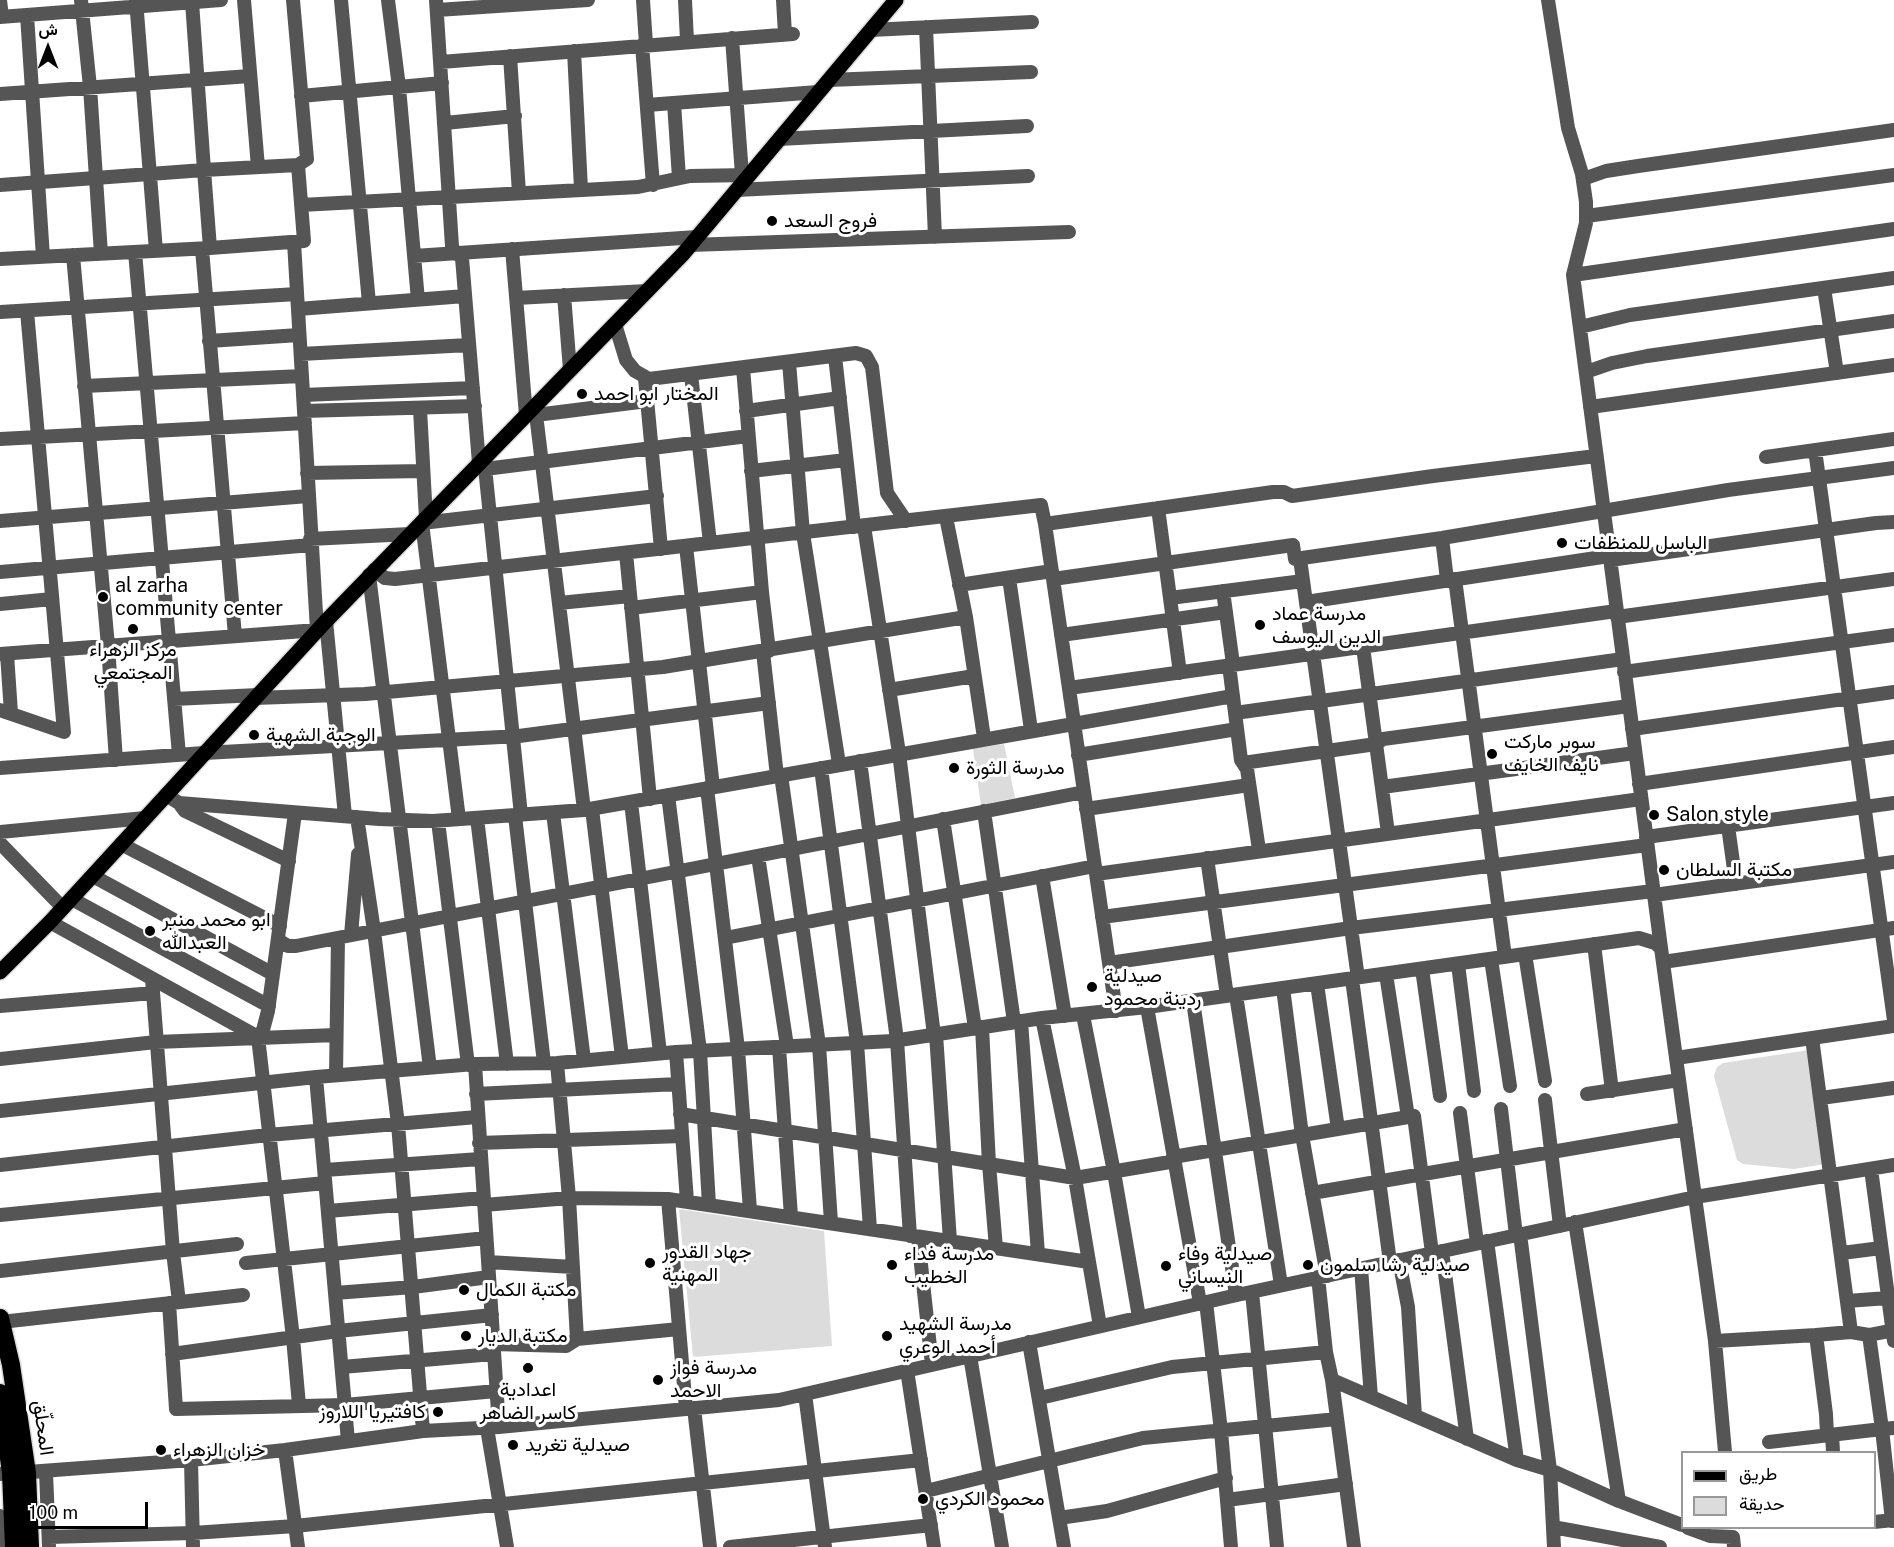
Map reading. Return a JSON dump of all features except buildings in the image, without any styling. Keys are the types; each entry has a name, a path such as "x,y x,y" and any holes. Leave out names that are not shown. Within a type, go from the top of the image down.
{"highway":[{"name":"المحلّق","path":"0,1320 11,1365 14,1547"},
{"name":"المحلّق","path":"0,1394 13,1473 30,1547"}],"main road":[{"path":"0,972 68,903 145,818 172,799 204,753 321,625 533,412 570,370 694,241 746,175 896,0"}],"street":[{"path":"0,0 1,17 29,15 47,7 192,3 221,0"},
{"path":"30,0 32,91 43,257"},
{"path":"244,0 258,167"},
{"path":"0,185 298,165 307,159 293,0"},
{"path":"341,0 369,303"},
{"path":"388,0 399,87 418,300"},
{"path":"577,1339 569,1198 559,1090 550,1063 525,901 513,736 490,515 473,388 462,258 452,246 437,5 588,0"},
{"path":"643,0 653,185"},
{"path":"685,0 687,41"},
{"path":"441,62 789,34 783,0"},
{"path":"1548,0 1569,128 1583,179 1586,216 1573,276 1660,948 1715,1341 1725,1451"},
{"path":"192,3 204,170 206,300 235,636"},
{"path":"136,4 156,251"},
{"path":"82,6 101,254"},
{"path":"871,30 1032,22"},
{"path":"926,27 935,237"},
{"path":"301,205 638,187 679,177 746,175 736,98 732,38"},
{"path":"574,51 581,189"},
{"path":"510,56 519,193"},
{"path":"829,80 1031,72"},
{"path":"0,94 250,76"},
{"path":"301,96 442,83"},
{"path":"647,105 818,92"},
{"path":"674,103 679,177"},
{"path":"445,123 515,117"},
{"path":"779,139 1027,126"},
{"path":"1583,179 1606,171 1894,130"},
{"path":"0,260 304,241 298,165"},
{"path":"1586,216 1894,175"},
{"path":"736,190 1028,176"},
{"path":"1573,276 1894,229"},
{"path":"414,256 694,241 1069,232"},
{"path":"294,242 311,542 338,746 374,931 392,1071 413,1287 423,1431"},
{"path":"512,249 516,298 542,462 574,728 601,886 622,1057"},
{"path":"135,252 179,755"},
{"path":"73,255 116,760"},
{"path":"1580,327 1630,315 1894,278"},
{"path":"1824,288 1837,373"},
{"path":"516,298 647,291"},
{"path":"0,312 297,294"},
{"path":"564,295 570,370"},
{"path":"298,309 465,296"},
{"path":"27,310 50,568 52,599 57,650 64,732 6,711 4,654 57,650 108,646 169,641 235,636 321,625"},
{"path":"1586,372 1612,363 1647,356 1894,321"},
{"path":"615,324 626,360 645,378 691,375 835,356 862,354 866,356 872,367 887,493 906,521"},
{"path":"209,341 299,335"},
{"path":"301,354 469,345"},
{"path":"835,356 846,460 880,632 900,753 935,1034 950,1241"},
{"path":"789,362 803,533 839,764"},
{"path":"1590,407 1894,365"},
{"path":"743,368 758,538 769,703 819,1045 831,1222"},
{"path":"691,375 710,543"},
{"path":"84,386 302,376"},
{"path":"645,378 662,549"},
{"path":"303,395 473,388"},
{"path":"746,411 840,398"},
{"path":"533,412 647,401"},
{"path":"0,439 217,428 304,417 475,406"},
{"path":"420,409 423,471 419,525 428,575 459,819"},
{"path":"483,463 542,462 748,436"},
{"path":"1766,457 1894,439"},
{"path":"1815,450 1873,865 1888,929 1894,1020"},
{"path":"1045,524 1273,492 1284,492 1292,496 1596,456"},
{"path":"751,471 846,460"},
{"path":"959,585 1166,563 1293,545 1295,560 1718,492 1894,468"},
{"path":"307,473 423,471"},
{"path":"0,521 308,496"},
{"path":"0,572 228,552 490,515 657,496"},
{"path":"372,572 385,578 395,579 1041,505 1116,1011"},
{"path":"1158,508 1180,673"},
{"path":"946,517 966,617 984,738"},
{"path":"1306,602 1610,558 1894,522"},
{"path":"1442,538 1462,633 1493,866 1498,910 1498,958 1510,1086"},
{"path":"686,546 705,712 716,864 738,1049 750,1210"},
{"path":"626,553 650,799"},
{"path":"1300,559 1351,928 1379,1182 1394,1261 1408,1307 1415,1416"},
{"path":"372,572 384,692 430,1068"},
{"path":"1009,578 1031,730"},
{"path":"1069,688 1462,633 1894,579"},
{"path":"1170,598 1303,581"},
{"path":"1223,591 1227,612 1235,713 1249,785 1258,850"},
{"path":"559,603 692,600 762,592"},
{"path":"0,604 52,599"},
{"path":"1061,635 1227,612"},
{"path":"174,699 384,692 637,669 699,662 966,617"},
{"path":"1235,713 1469,681 1894,635"},
{"path":"1363,647 1388,833"},
{"path":"890,690 974,676"},
{"path":"1632,729 1894,692"},
{"path":"172,799 354,821 438,820 588,810 984,738 1233,696"},
{"path":"0,768 204,753 513,736 769,703"},
{"path":"1243,762 1629,706"},
{"path":"1078,755 1238,729"},
{"path":"1639,784 1894,747"},
{"path":"1382,788 1635,753"},
{"path":"860,761 897,1040 904,1150 932,1365"},
{"path":"821,768 857,1043 870,1229"},
{"path":"1086,809 1249,785"},
{"path":"121,844 279,933 288,946 296,946 1084,792"},
{"path":"668,795 700,1051 709,1205"},
{"path":"172,799 185,811 289,861"},
{"path":"725,938 1042,876 1207,858 1641,799"},
{"path":"631,802 660,1053"},
{"path":"1102,917 1493,866 1728,826 1894,803"},
{"path":"984,812 1017,1022 1038,1254"},
{"path":"295,813 268,1005 258,1037 299,1405"},
{"path":"553,813 584,1060"},
{"path":"0,832 145,818"},
{"path":"477,818 507,1064"},
{"path":"943,819 979,1028 996,1248"},
{"path":"438,820 476,1094 496,1391 493,1428 500,1504 507,1547"},
{"path":"336,1075 336,1035 354,821"},
{"path":"1728,826 1736,884"},
{"path":"0,843 68,903 268,1005"},
{"path":"758,856 770,930 783,1047 784,1131 791,1216"},
{"path":"1207,858 1220,947 1259,1142 1281,1285"},
{"path":"1109,963 1351,928 1736,884 1894,862"},
{"path":"93,876 273,974"},
{"path":"1042,876 1065,1016"},
{"path":"50,922 152,986 258,1037"},
{"path":"1663,962 1888,929"},
{"path":"0,1112 160,1095 263,1081 336,1075 897,1040 1042,1018 1231,996 1639,938 1655,943 1660,948"},
{"path":"1594,945 1612,1090"},
{"path":"1526,954 1545,1081"},
{"path":"1458,964 1474,1090"},
{"path":"1422,969 1440,1096"},
{"path":"1386,974 1408,1117"},
{"path":"1317,984 1338,1129"},
{"path":"0,1006 152,986"},
{"path":"152,986 173,1252 172,1354 176,1409 345,1405 496,1391"},
{"path":"1283,988 1323,1276 1326,1352 1332,1380 1354,1547"},
{"path":"1193,1001 1236,1295"},
{"path":"1147,1007 1213,1363 1231,1547"},
{"path":"1083,1015 1139,1317"},
{"path":"1042,1018 1075,1178 1100,1326"},
{"path":"1676,1058 1894,1026"},
{"path":"0,1059 156,1042 336,1035"},
{"path":"1812,1038 1832,1175 1851,1332"},
{"path":"676,1052 687,1201"},
{"path":"316,1077 348,1442"},
{"path":"1587,1094 1679,1080"},
{"path":"476,1094 678,1084"},
{"path":"1821,1098 1894,1088"},
{"path":"1545,1100 1560,1226"},
{"path":"1501,1109 1550,1470 1554,1547"},
{"path":"1460,1113 1467,1167 1482,1242 1517,1460"},
{"path":"680,1114 1075,1178 1170,1162 1173,1157 1414,1116 1467,1439"},
{"path":"0,1165 268,1135 477,1117"},
{"path":"1312,1193 1686,1129"},
{"path":"479,1143 682,1136"},
{"path":"0,1215 274,1187 402,1166 480,1159"},
{"path":"13,1473 191,1460 423,1431 493,1428 779,1400 1236,1295 1518,1234 1695,1197 1894,1165"},
{"path":"1715,1341 1851,1332 1869,1335 1894,1333 1871,1169"},
{"path":"328,1210 405,1204 569,1198 668,1199 1089,1262"},
{"path":"668,1199 679,1329 710,1547"},
{"path":"1575,1222 1619,1501"},
{"path":"246,1263 486,1238"},
{"path":"0,1271 237,1244"},
{"path":"1842,1253 1881,1248"},
{"path":"488,1262 573,1267"},
{"path":"1361,1268 1371,1397"},
{"path":"335,1293 413,1287 489,1277"},
{"path":"1252,1292 1277,1547"},
{"path":"0,1320 243,1295"},
{"path":"1847,1301 1888,1298"},
{"path":"172,1354 338,1331 492,1315"},
{"path":"342,1367 417,1361 493,1349 566,1346 577,1339 679,1329"},
{"path":"1816,1335 1833,1451"},
{"path":"1869,1335 1888,1428 1893,1521 1876,1522"},
{"path":"1029,1342 1064,1547"},
{"path":"1040,1398 1172,1367 1326,1352"},
{"path":"970,1356 1002,1547"},
{"path":"907,1370 934,1547"},
{"path":"1332,1380 1517,1460 1550,1470 1681,1525"},
{"path":"805,1394 824,1541"},
{"path":"926,1491 1143,1438 1337,1419"},
{"path":"1769,1442 1888,1428"},
{"path":"285,1450 298,1547"},
{"path":"191,1460 193,1540"},
{"path":"46,1472 49,1542 193,1540 295,1526 921,1460"},
{"path":"1059,1518 1107,1511 1226,1478"},
{"path":"1227,1500 1272,1492 1346,1484"},
{"path":"0,1516 1,1547"},
{"path":"730,1547 824,1541 931,1525"},
{"path":"1553,1527 1660,1547"},
{"path":"1690,1529 1706,1542 1733,1537"}],"green space":[{"path":"1004,744 1015,798 981,805 973,749"},
{"path":"1809,1050 1825,1164 1794,1169 1743,1164 1737,1160 1714,1076 1717,1067 1723,1063"},
{"path":"679,1209 824,1231 832,1346 693,1357"}],"place":[{"name":"فروج السعد","path":"772,221"},
{"name":"المختار ابو احمد","path":"582,394"},
{"name":"الباسل للمنظفات","path":"1562,543"},
{"name":"al zarha community center","path":"103,597"},
{"name":"مدرسة عماد الدين اليوسف","path":"1260,625"},
{"name":"مركز الزهراء المجتمعي","path":"133,629"},
{"name":"الوجبة الشهية","path":"254,735"},
{"name":"سوبر ماركت نايف الخايف","path":"1492,754"},
{"name":"مدرسة الثورة","path":"954,768"},
{"name":"Salon style","path":"1654,815"},
{"name":"مكتبة السلطان","path":"1664,870"},
{"name":"ابو محمد منير العبدالله","path":"150,931"},
{"name":"صيدلية ردينة محمود","path":"1092,987"},
{"name":"جهاد القدور المهنية","path":"650,1263"},
{"name":"مدرسة فداء الخطيب","path":"892,1265"},
{"name":"صيدلية رشا سلمون","path":"1308,1265"},
{"name":"صيدلية وفاء النيساني","path":"1166,1266"},
{"name":"مكتبة الكمال","path":"464,1290"},
{"name":"مكتبة الديار","path":"466,1336"},
{"name":"مدرسة الشهيد أحمد الوعري","path":"887,1336"},
{"name":"اعدادية كاسر الضاهر","path":"528,1368"},
{"name":"مدرسة فواز الاحمد","path":"658,1380"},
{"name":"كافتيريا اللاروز","path":"438,1412"},
{"name":"صيدلية تغريد","path":"513,1445"},
{"name":"خزان الزهراء","path":"161,1450"},
{"name":"محمود الكردي","path":"923,1499"}]}
